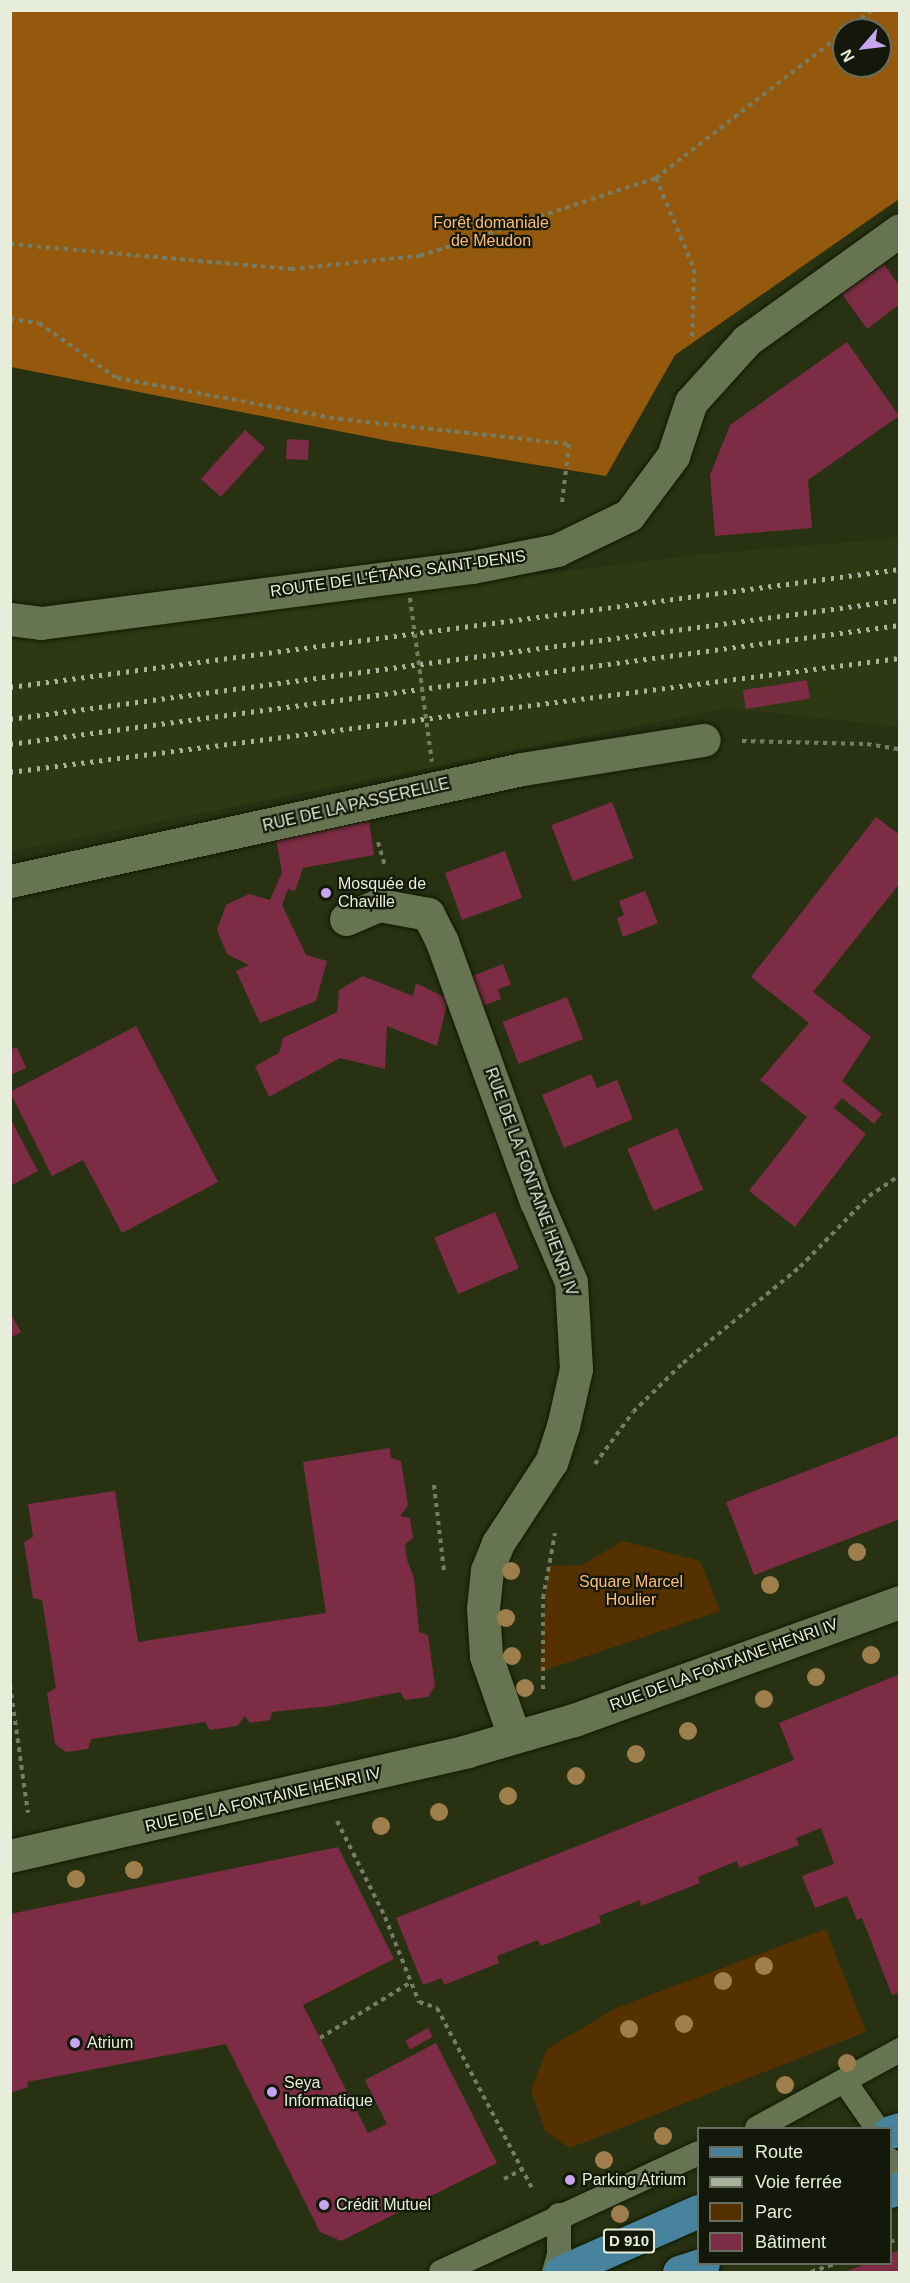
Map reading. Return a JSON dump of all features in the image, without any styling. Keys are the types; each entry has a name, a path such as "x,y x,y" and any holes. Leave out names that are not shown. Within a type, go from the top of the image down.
{"main road":[{"name":"D 910","path":"560,2272 697,2212"},
{"path":"679,2272 700,2265"}],"street":[{"name":"ROUTE DE L'ÉTANG SAINT-DENIS","path":"10,619 41,623 472,567 556,550 629,516 672,456 691,402 747,340 900,230"},
{"name":"RUE DE LA PASSERELLE","path":"10,881 522,769 704,740"},
{"name":"RUE DE LA FONTAINE HENRI IV","path":"346,919 379,905 396,906 428,914 442,942 536,1201 572,1282 576,1307 576,1369 560,1435 551,1462 498,1543 487,1570 483,1608 486,1656 514,1736"},
{"name":"RUE DE LA FONTAINE HENRI IV","path":"22,1854 286,1797 548,1728 900,1602"}],"lane":[{"path":"759,2127 900,2050"},
{"path":"845,2082 876,2127"},
{"path":"441,2272 697,2153"},
{"path":"553,2218 559,2254 554,2272"}],"path":[{"path":"10,244 291,270 420,256 656,178 832,41"},
{"path":"656,178 694,268 691,402"},
{"path":"10,319 39,323 117,378 339,419 569,444 556,550"},
{"path":"410,598 432,762"},
{"path":"704,740 867,744 900,749"},
{"path":"355,804 356,816 370,814 396,906"},
{"path":"588,1474 633,1412 682,1364 800,1267 869,1196 900,1175"},
{"path":"548,1728 540,1672 543,1598 557,1530"},
{"path":"10,1685 22,1854"},
{"path":"349,1838 419,2002 437,2008 523,2169 553,2218"},
{"path":"320,2038 411,1982"},
{"path":"504,2179 523,2169"},
{"path":"811,2272 832,2265"}],"shaded area":[{"path":"899,538 899,727 727,708 11,851 10,640 705,554"}],"green space":[{"name":"Forêt domaniale de Meudon","path":"10,11 899,11 899,199 675,355 606,476 389,441 11,367"},
{"name":"Square Marcel Houlier","path":"623,1541 700,1561 720,1611 540,1672 548,1566 582,1565"},
{"path":"826,1929 866,2032 570,2148 545,2131 531,2090 547,2049 616,2008"}],"building":[{"path":"884,264 900,287 900,304 867,329 842,294"},
{"path":"847,342 899,416 808,480 812,528 715,536 710,475 730,425"},
{"path":"245,430 265,448 221,497 201,479"},
{"path":"287,439 309,440 308,460 286,459"},
{"path":"807,680 810,699 746,709 743,690"},
{"path":"612,802 634,858 573,881 551,825"},
{"path":"876,817 900,835 900,883 813,992 871,1037 842,1081 882,1114 874,1124 842,1098 834,1108 866,1134 795,1227 749,1191 807,1117 760,1080 809,1023 751,977"},
{"path":"369,821 374,855 303,868 295,891 288,889 282,905 306,955 327,961 316,1001 260,1023 236,971 249,965 227,954 217,930 226,905 249,894 270,900 282,872 276,839"},
{"path":"505,851 522,898 462,920 445,873"},
{"path":"645,891 658,923 623,937 617,918 624,915 619,901"},
{"path":"503,964 511,985 498,989 501,999 483,1006 470,977"},
{"path":"363,976 413,996 416,983 448,999 437,1046 387,1026 385,1069 340,1058 269,1097 255,1066 279,1053 283,1038 337,1012 339,990"},
{"path":"567,997 583,1039 519,1064 503,1022"},
{"path":"136,1026 218,1182 122,1233 83,1160 52,1176 10,1092"},
{"path":"17,1047 26,1068 10,1075 10,1050"},
{"path":"591,1074 597,1088 617,1080 633,1119 564,1148 542,1095"},
{"path":"10,1118 38,1171 10,1186"},
{"path":"677,1128 703,1190 653,1211 627,1149"},
{"path":"495,1212 519,1268 458,1294 434,1238"},
{"path":"10,1313 21,1332 10,1338"},
{"path":"900,1435 900,1519 754,1575 726,1502"},
{"path":"390,1448 391,1458 401,1461 408,1506 400,1516 410,1518 413,1538 405,1544 407,1560 414,1578 419,1632 428,1635 435,1686 428,1697 405,1700 400,1692 330,1706 272,1712 270,1720 250,1723 245,1716 237,1726 210,1730 205,1722 91,1739 88,1749 66,1752 55,1744 47,1693 56,1688 42,1600 33,1598 24,1542 33,1537 28,1504 115,1491 138,1642 326,1613 303,1462"},
{"path":"900,1674 900,1992 892,1995 862,1918 857,1920 847,1896 815,1908 802,1876 834,1864 821,1828 796,1838 799,1845 739,1868 737,1861 698,1877 700,1883 641,1906 640,1900 599,1916 601,1923 541,1946 538,1940 497,1956 499,1963 444,1985 442,1978 423,1985 396,1918 794,1760 779,1723"},
{"name":"Atrium","path":"338,1847 394,1959 303,2005 368,2133 387,2124 365,2080 436,2043 497,2163 341,2241 320,2232 226,2044 27,2082 28,2087 10,2093 10,1914"},
{"path":"428,2028 433,2037 410,2049 405,2041"},
{"path":"900,2250 900,2272 844,2272 863,2265 892,2265 892,2253"}],"railway":[{"path":"10,687 900,569"},
{"path":"10,719 900,600"},
{"path":"10,744 900,625"},
{"path":"10,772 900,658"}],"place":[{"name":"Mosquée de Chaville","path":"326,893"},
{"name":"Atrium","path":"75,2043"},
{"name":"Seya Informatique","path":"272,2092"},
{"name":"Parking Atrium","path":"570,2180"},
{"name":"Crédit Mutuel","path":"324,2205"}]}
